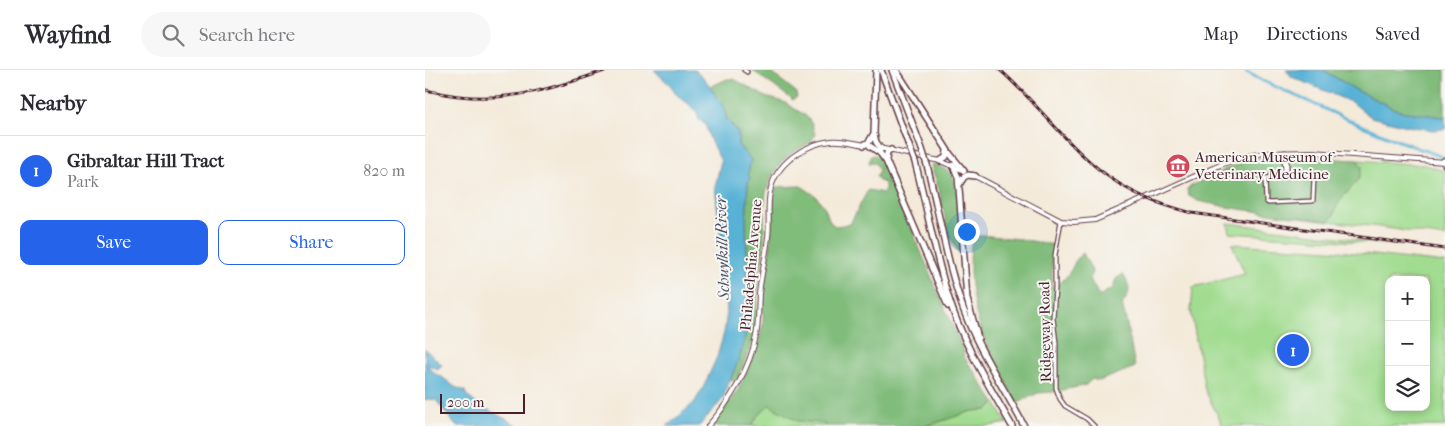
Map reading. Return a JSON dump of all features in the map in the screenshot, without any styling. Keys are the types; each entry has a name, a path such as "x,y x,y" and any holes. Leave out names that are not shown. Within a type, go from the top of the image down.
{"highway":[{"path":"876,70 874,134 876,142 881,148"},
{"path":"881,70 915,162 947,296 984,378"},
{"path":"894,70 927,165 958,293 967,320 979,347 1024,426"},
{"path":"894,70 947,150 964,171"},
{"path":"874,134 867,146 880,152 885,160 964,344 1012,426"},
{"path":"885,160 887,153 891,150"},
{"path":"939,161 946,157 947,150"},
{"path":"953,165 959,185 967,299 977,334 994,372"},
{"path":"959,185 960,180 964,177 968,175 975,176"}],"main road":[{"name":"Philadelphia Avenue","path":"708,426 732,394 754,345 759,320 760,289 769,235 769,194 775,177 793,157 813,145 843,141 939,161 953,165 1061,221 1084,222 1095,220 1230,161 1263,153 1313,152 1444,160"}],"street":[{"path":"1285,154 1285,172 1283,176 1265,178 1267,203 1313,201 1314,177 1285,172"},
{"path":"1444,160 1445,166"},
{"name":"Ridgeway Road","path":"1061,221 1056,250 1053,318 1056,343 1056,388 1058,396 1065,406 1087,419 1094,426"}],"green space":[{"path":"752,70 768,70 796,92 797,97 793,100"},
{"path":"1323,70 1445,70 1445,116 1399,111 1356,90"},
{"path":"727,79 734,79 766,97 784,102 806,116 812,124 815,135 811,142 792,153 780,163 771,178 766,192 764,245 753,341 736,382 731,379 740,356 749,320 746,225 748,183 750,179 748,173 751,160 738,145 738,133 726,118 726,110 710,87"},
{"path":"875,155 881,158 885,165 963,349 964,357 995,403 987,410 972,411 933,424 920,426 827,426 821,423 798,421 769,405 757,417 752,426 713,426 739,388 758,346 763,324 763,285 769,260 774,193 777,187 801,186 816,196 825,208 830,222 835,226 850,224 868,190 883,193 885,190 885,183 879,181 876,177 879,170 875,163 869,163 871,156"},
{"path":"1280,156 1357,160 1362,167 1359,179 1340,200 1334,216 1329,221 1232,208 1198,201 1189,196 1187,190 1191,186 1228,168 1255,159"},
{"path":"1357,160 1425,165 1445,171 1445,237 1329,221 1334,216 1340,200 1350,190 1362,167"},
{"path":"934,164 949,172 954,180 959,210 961,251 959,253 949,236 939,189 931,165"},
{"path":"1228,223 1401,245 1230,233"},
{"path":"981,235 1054,245 1052,288 1065,278 1077,258 1083,253 1092,271 1090,279 1099,296 1113,288 1116,279 1123,274 1129,290 1122,305 1135,367 1099,381 1092,379 1086,385 1038,393 1018,403 1006,384 987,344 974,304 970,261 972,238"},
{"path":"1232,244 1329,250 1445,263 1445,426 1223,426 1205,390 1191,311 1193,287 1245,274"},
{"path":"995,403 1007,423 989,426 920,426 933,424 972,411 987,410"},
{"path":"769,405 798,421 821,423 827,426 752,426 757,417"}],"water":[{"path":"654,70 695,70 704,78 726,110 726,118 738,133 738,145 751,160 748,173 750,179 748,183 746,225 749,320 740,356 722,400 699,426 667,426 694,403 717,357 724,333 727,312 715,187 721,161 711,142 705,124 699,120 697,113"},
{"path":"1286,70 1323,70 1356,90 1399,111 1445,116 1445,129 1433,130 1407,126 1371,117 1353,103 1292,77"},
{"path":"425,349 442,365 437,369 428,364 430,369 437,375 465,391 467,396 477,404 519,426 456,426 436,400 425,400"}],"waterway":[{"path":"1243,70 1358,124 1445,158"}],"railway":[{"path":"425,90 455,96 498,97 535,92 607,70"},
{"path":"1000,70 1071,144 1102,172 1118,183 1154,201 1192,213 1445,249"}],"place":[{"name":"American Museum of Veterinary Medicine","path":"1178,166"},
{"name":"Gibraltar Hill Tract","path":"1293,350"}],"water label":[{"name":"Schuylkill River","path":"722,248"}]}
